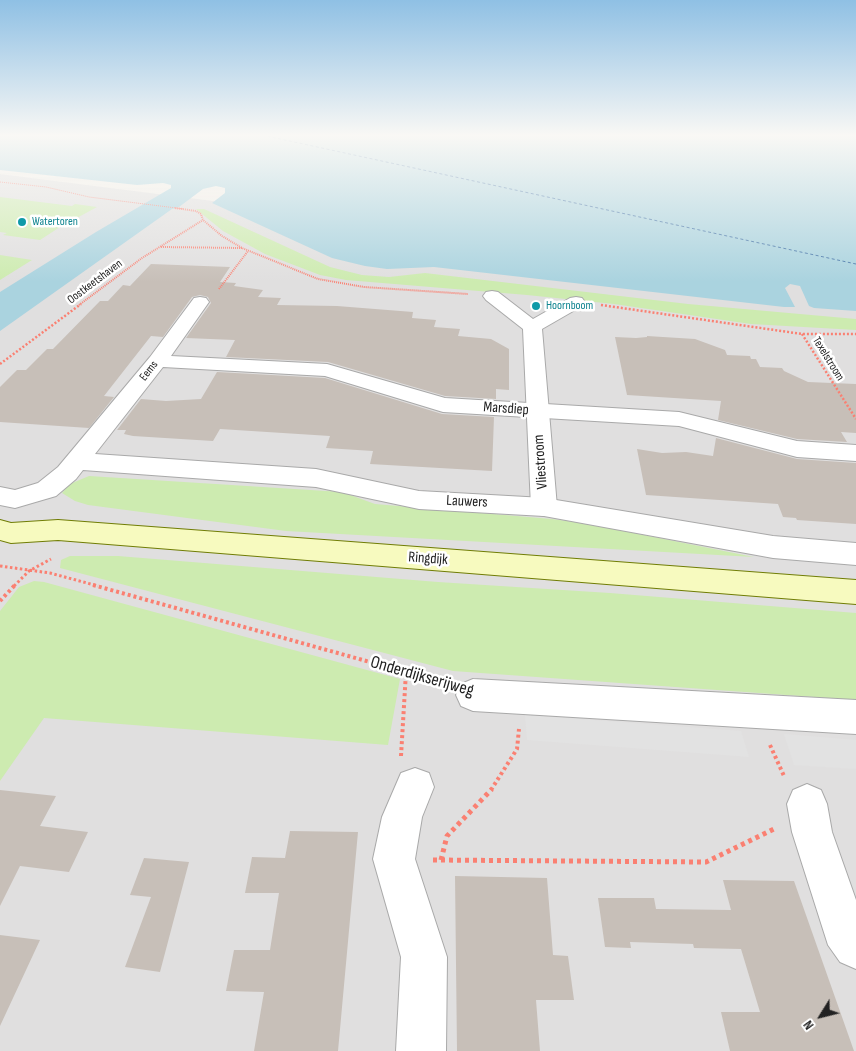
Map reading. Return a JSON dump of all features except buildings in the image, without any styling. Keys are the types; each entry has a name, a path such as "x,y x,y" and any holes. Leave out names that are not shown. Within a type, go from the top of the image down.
{"main road":[{"name":"Ringdijk","path":"4,535 58,530 856,592"}],"street":[{"path":"492,296 532,327 576,302"},
{"name":"Eems","path":"0,496 16,499 47,490 78,460 157,361 200,302"},
{"name":"Vliestroom","path":"532,327 544,507"},
{"name":"Marsdiep","path":"157,361 327,370 443,405 679,419 797,449 856,454"},
{"name":"Lauwers","path":"78,460 316,478 419,500 544,507 774,547 856,554"},
{"name":"Onderdijkserijweg","path":"474,694 856,717"},
{"path":"415,787 402,817 394,859 424,957 421,1051"},
{"path":"807,804 812,832 844,929 856,946"}],"path":[{"path":"19,184 46,187 90,197 189,209"},
{"name":"Oostkeetshaven","path":"0,364 142,258 203,220"},
{"path":"160,246 242,248"},
{"path":"200,302 212,299 248,252"},
{"name":"Texelstroom","path":"856,334 802,334 856,419"},
{"name":"Onderdijkserijweg","path":"0,566 50,573 406,672 474,694"},
{"path":"0,602 29,571"},
{"path":"406,672 400,754 415,787"},
{"path":"441,860 447,836 489,793 517,749 519,723 516,696"},
{"path":"394,859 706,862 786,824 807,804 786,779 754,710"}],"shaded area":[{"path":"0,184 79,184 229,203 856,271 856,1051 0,1051"},
{"path":"525,715 741,731 749,757 527,740"},
{"path":"784,734 856,740 856,769 794,765"}],"green space":[{"path":"0,197 72,206 75,204 97,207 64,225 42,222 39,224 60,227 40,240 3,235 7,233 0,232"},
{"path":"196,209 204,209 330,267 362,275 389,277 425,273 688,304 856,319 856,330 751,324 614,304 346,280 320,275 265,254 223,231"},
{"path":"0,255 32,260 0,280"},
{"path":"89,476 342,492 375,504 552,519 589,524 754,557 286,531 88,505 75,501 62,493 70,484"},
{"path":"70,556 118,556 856,613 856,700 453,671 60,568 61,560"},
{"path":"34,581 44,582 400,679 388,745 44,718 0,781 0,611 19,587"}],"water":[{"path":"167,184 856,184 856,311 809,306 800,286 790,284 785,288 795,307 434,267 387,269 365,266 332,258 212,203 225,193 225,188 216,186 203,189 179,207 172,209 0,331 0,292 171,188 171,185"}],"ferry route":[{"path":"488,184 856,264"}],"place":[{"name":"Watertoren","path":"22,222"},
{"name":"Hoornboom","path":"536,306"}]}
